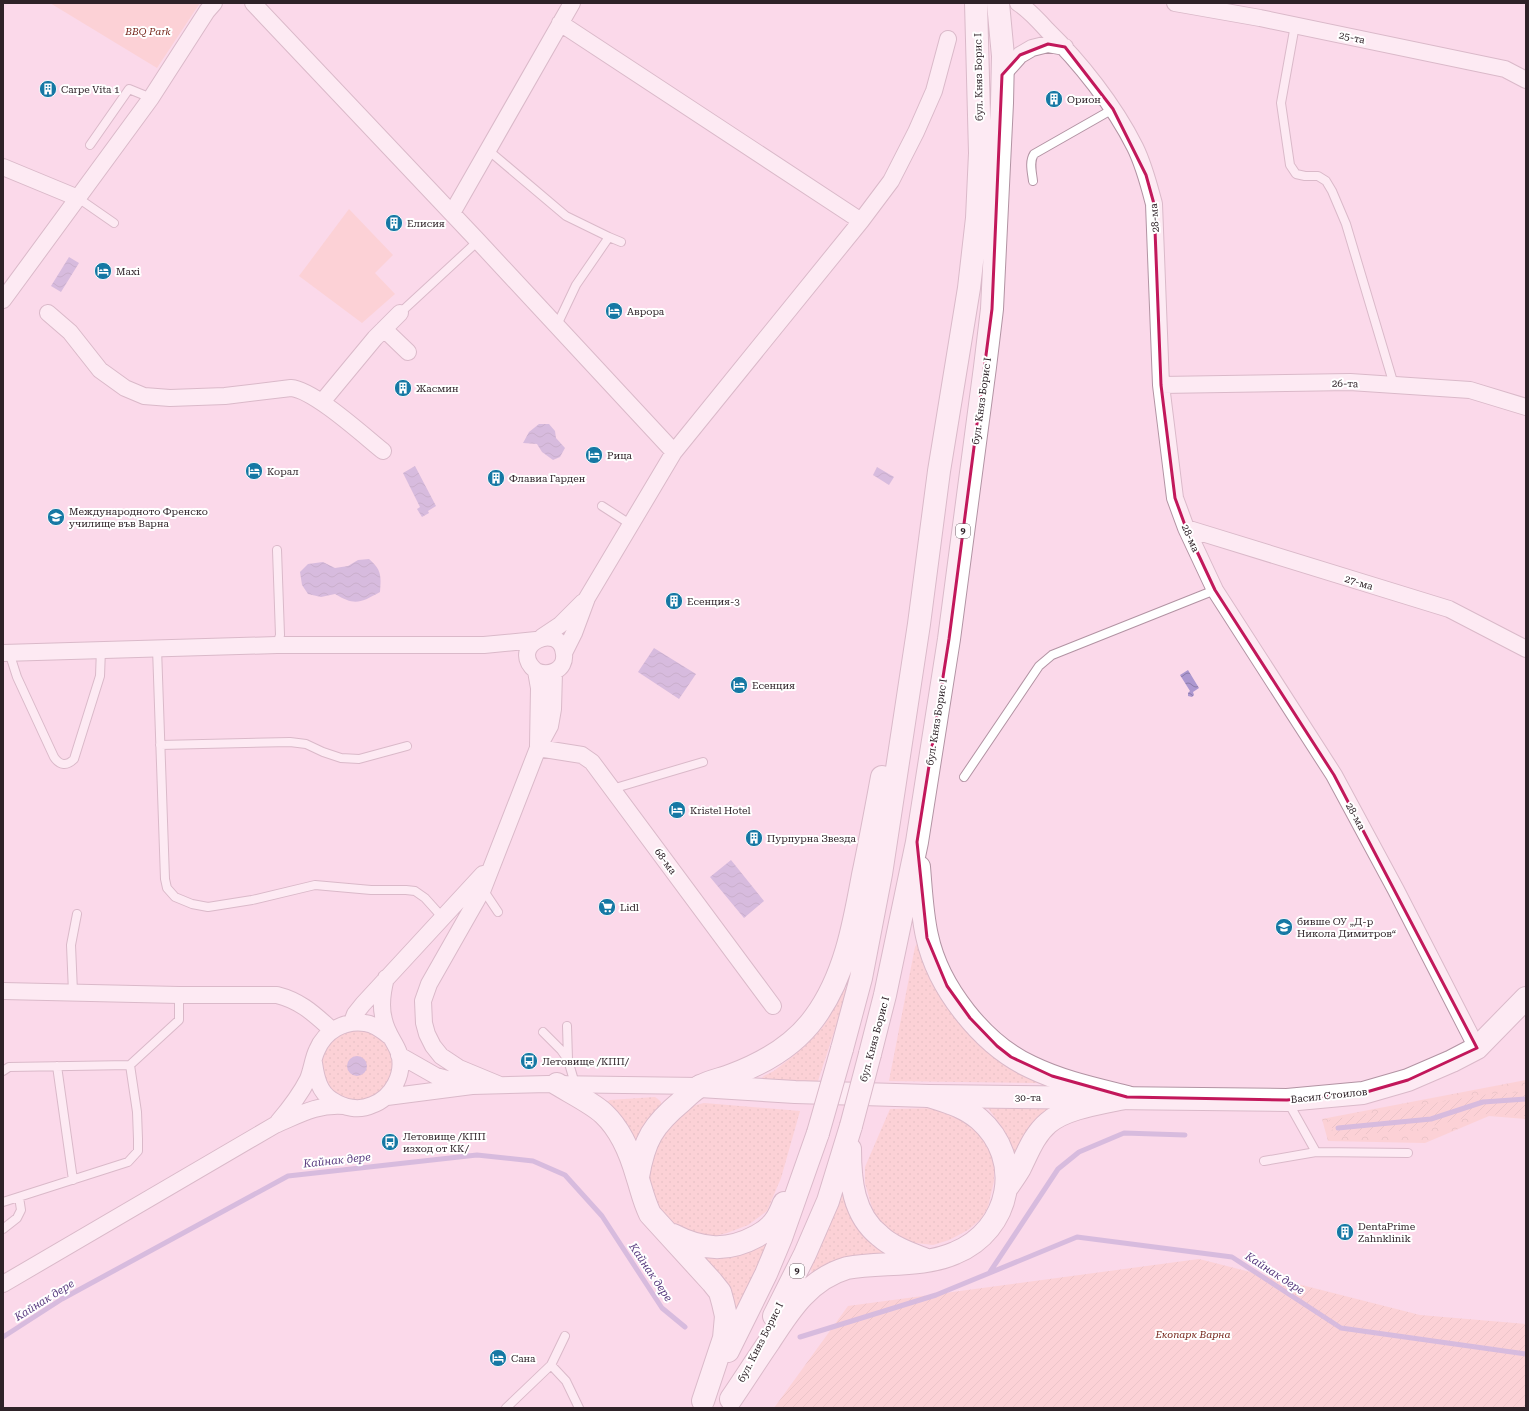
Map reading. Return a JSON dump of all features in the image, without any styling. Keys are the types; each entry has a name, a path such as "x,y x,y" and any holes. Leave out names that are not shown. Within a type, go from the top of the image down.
{"main road":[{"name":"бул. Княз Борис I","path":"702,1405 769,1267 781,1238 818,1133 861,978 881,874 919,624 939,471 970,288 977,218 980,153 976,3"},
{"name":"бул. Княз Борис I","path":"728,1403 805,1254 828,1201 851,1126 885,995 917,842 950,631 992,309 1003,56 998,3"},
{"path":"638,1177 646,1142 665,1115 700,1086 749,1068 790,1045 815,1017 825,1002 848,949 855,920 939,471"},
{"path":"917,842 923,917 927,938 933,956 947,986 970,1018 997,1046 1031,1067 1065,1081 1127,1097"},
{"name":"Васил Стоилов","path":"1127,1097 1287,1100 1363,1093 1408,1080 1452,1061 1477,1048 1526,998"},
{"path":"566,1084 603,1113 615,1126 638,1177 643,1201 650,1214 720,1292 726,1316 724,1338 702,1405"},
{"name":"30-та","path":"700,1086 795,1092 929,1096 1127,1097"},
{"path":"728,1403 792,1308 816,1282 836,1270 943,1258 956,1253 980,1238 998,1214 1006,1189 1007,1175 1005,1162 1000,1147 991,1131 979,1119 964,1108 929,1096"},
{"path":"1006,1189 1033,1142 1048,1123 1057,1117 1076,1110 1127,1097"},
{"path":"851,1126 850,1173 855,1196 865,1219 872,1229 888,1242 927,1260"},
{"path":"667,1232 692,1244 719,1248 733,1246 759,1235 777,1218 818,1133"}],"street":[{"path":"3,300 151,98 207,11 214,3"},
{"path":"253,3 452,213 674,452"},
{"path":"452,213 572,3"},
{"name":"28-ма","path":"1018,3 1026,8 1065,47 1113,109 1135,147 1146,175 1154,204 1161,385 1175,498 1186,528 1215,590 1334,775 1396,890 1477,1048"},
{"name":"25-та","path":"1175,3 1295,25 1505,69 1526,80"},
{"path":"560,23 861,221"},
{"path":"484,645 511,653 542,674 554,672 562,664 564,653 574,633 586,598 674,452 861,221 891,181 916,132 934,91 948,39"},
{"path":"1002,75 1020,55 1032,48 1048,44 1065,47"},
{"path":"3,167 78,198"},
{"path":"48,313 70,332 100,370 125,388 144,396 170,398 225,396 299,388 322,402 383,451"},
{"path":"322,402 384,329 400,313"},
{"path":"384,329 408,352"},
{"name":"26-та","path":"1161,385 1350,382 1470,390 1526,407"},
{"name":"27-ма","path":"1186,528 1449,609 1526,649"},
{"path":"538,748 538,688 532,666 527,656 529,649 539,639 560,625 586,598"},
{"path":"6,652 277,645 484,645 548,637 554,639 563,647 564,653"},
{"path":"500,1085 450,1064 441,1056 433,1046 424,1023 423,1001 429,984 496,855 538,748 550,726 553,709 554,672"},
{"name":"68-ма","path":"538,748 582,755 592,762 773,1006"},
{"path":"352,1022 355,1014 386,978 443,918 480,885"},
{"path":"386,978 381,1005 389,1036"},
{"path":"3,991 180,995 277,994 292,998 332,1030"},
{"path":"3,1284 275,1125 319,1107 344,1106 359,1108 380,1102 387,1097 394,1088 399,1077 399,1054 395,1044 389,1036 378,1028 366,1023 352,1022 332,1030 323,1039 317,1051 314,1063 299,1094 289,1109 275,1125"},
{"path":"399,1054 436,1076 472,1086"},
{"path":"314,1063 316,1077 322,1090 331,1100 344,1106"},
{"path":"387,1097 472,1086 500,1085 566,1084 700,1086"}],"lane":[{"path":"1295,25 1281,103 1290,165 1296,174 1318,176 1326,181 1332,191 1346,224 1394,385"},
{"path":"90,145 129,89 151,98"},
{"path":"1033,181 1031,163 1034,154 1113,109"},
{"path":"488,150 566,216 622,242"},
{"path":"78,198 114,223"},
{"path":"556,325 576,285 609,237"},
{"path":"400,313 478,241"},
{"path":"602,506 630,524"},
{"path":"277,550 280,635 277,645"},
{"path":"964,777 1039,666 1046,659 1215,590"},
{"path":"157,648 165,879 167,888 176,898 192,904 208,907 252,900 315,885 371,890 406,890 415,892 425,898 443,918"},
{"path":"6,652 54,757 57,762 66,764 74,759 91,706 100,676 101,649"},
{"path":"160,745 290,742 306,744 341,758 359,759 407,746"},
{"path":"612,789 704,762"},
{"path":"480,885 498,912"},
{"path":"73,992 71,945 78,914"},
{"path":"3,1071 9,1067 130,1065 179,1020 180,995"},
{"path":"566,1084 568,1060 567,1026"},
{"path":"543,1032 561,1050 568,1060"},
{"path":"3,1202 128,1162 138,1151 136,1112 130,1065"},
{"path":"57,1066 73,1180"},
{"path":"1287,1100 1316,1152"},
{"path":"1264,1161 1316,1152 1408,1153"},
{"path":"3,1229 17,1218 21,1210 18,1197"},
{"path":"506,1408 551,1365 565,1336"},
{"path":"551,1365 566,1381 580,1408"}],"highlighted area":[{"path":"1048,44 1065,47 1113,109 1146,175 1154,204 1161,385 1175,498 1186,528 1215,590 1334,775 1477,1048 1408,1080 1363,1093 1287,1100 1127,1097 1052,1076 1011,1057 997,1046 970,1018 947,986 927,938 917,842 949,639 992,309 1002,75 1020,55"}],"green space":[{"name":"BBQ Park","path":"50,3 200,3 157,68"},
{"path":"349,209 393,255 375,273 395,294 362,323 299,276"},
{"path":"918,942 931,966 1038,1082 889,1081 915,947"},
{"path":"850,983 816,1087 760,1080 763,1076 773,1071 793,1056 816,1035 829,1018 842,994"},
{"path":"365,1023 399,1055 381,1101 331,1100 317,1051 323,1039"},
{"path":"1526,1080 1526,1119 1489,1116 1425,1143 1328,1141 1322,1119"},
{"path":"1526,1092 1526,1116 1483,1114 1419,1129 1335,1137 1329,1120 1489,1094"},
{"path":"655,1097 661,1102 661,1106 634,1141 606,1102 610,1100"},
{"path":"704,1103 800,1111 781,1178 767,1211 748,1225 727,1233 710,1237 685,1232 664,1216 646,1187 652,1148 662,1128 692,1106"},
{"path":"988,1106 1056,1109 1015,1158 1002,1127"},
{"path":"940,1108 957,1113 982,1134 991,1151 994,1165 994,1181 988,1207 981,1219 968,1230 949,1240 933,1245 907,1242 889,1233 878,1222 865,1183 865,1167 890,1109"},
{"path":"844,1191 891,1253 812,1275 811,1268"},
{"path":"771,1240 739,1308 735,1308 697,1253"},
{"name":"Екопарк Варна","path":"1199,1259 1420,1315 1526,1324 1526,1408 774,1408 848,1306"}],"water":[{"path":"69,257 79,263 61,292 51,286"},
{"path":"539,424 549,424 555,431 556,438 565,448 560,457 553,460 542,452 537,444 523,443 529,432"},
{"path":"415,466 436,506 422,517 417,509 420,507 403,473"},
{"path":"877,467 894,477 889,485 873,475"},
{"path":"369,559 380,574 380,592 362,601 353,602 335,594 321,597 308,594 302,585 300,572 308,564 323,562 335,568 348,566 358,560"},
{"path":"654,648 696,674 679,699 638,672"},
{"path":"1188,670 1199,688 1193,692 1194,695 1192,697 1188,696 1190,691 1180,675"},
{"path":"731,860 764,901 744,918 710,877"},
{"path":"357,1056 364,1059 367,1066 364,1073 357,1076 350,1073 347,1066 350,1059"}],"waterway":[{"name":"Кайнак дере","path":"1338,1128 1431,1119 1483,1102 1526,1099"},
{"name":"Кайнак дере","path":"990,1272 1058,1169 1079,1152 1124,1133 1185,1135"},
{"name":"Кайнак дере","path":"3,1337 62,1299 288,1176 477,1155 533,1161 565,1175 602,1216 662,1308 685,1327"},
{"name":"Кайнак дере","path":"800,1337 936,1295 1077,1237 1232,1257 1341,1328 1526,1354"}],"place":[{"name":"Carpe Vita 1","path":"48,89"},
{"name":"Орион","path":"1054,99"},
{"name":"Елисия","path":"394,223"},
{"name":"Maxi","path":"103,271"},
{"name":"Аврора","path":"614,311"},
{"name":"Жасмин","path":"403,388"},
{"name":"Рица","path":"594,455"},
{"name":"Корал","path":"254,471"},
{"name":"Флавиа Гарден","path":"496,478"},
{"name":"Международното Френско училище във Варна","path":"56,517"},
{"name":"Есенция-3","path":"674,601"},
{"name":"Есенция","path":"739,685"},
{"name":"Kristel Hotel","path":"677,810"},
{"name":"Пурпурна Звезда","path":"754,838"},
{"name":"Lidl","path":"607,907"},
{"name":"бивше ОУ „Д-р Никола Димитров“","path":"1284,927"},
{"name":"Летовище /КПП/","path":"529,1061"},
{"name":"Летовище /КПП изход от КК/","path":"390,1142"},
{"name":"DentaPrime Zahnklinik","path":"1345,1232"},
{"name":"Сана","path":"498,1358"}]}
